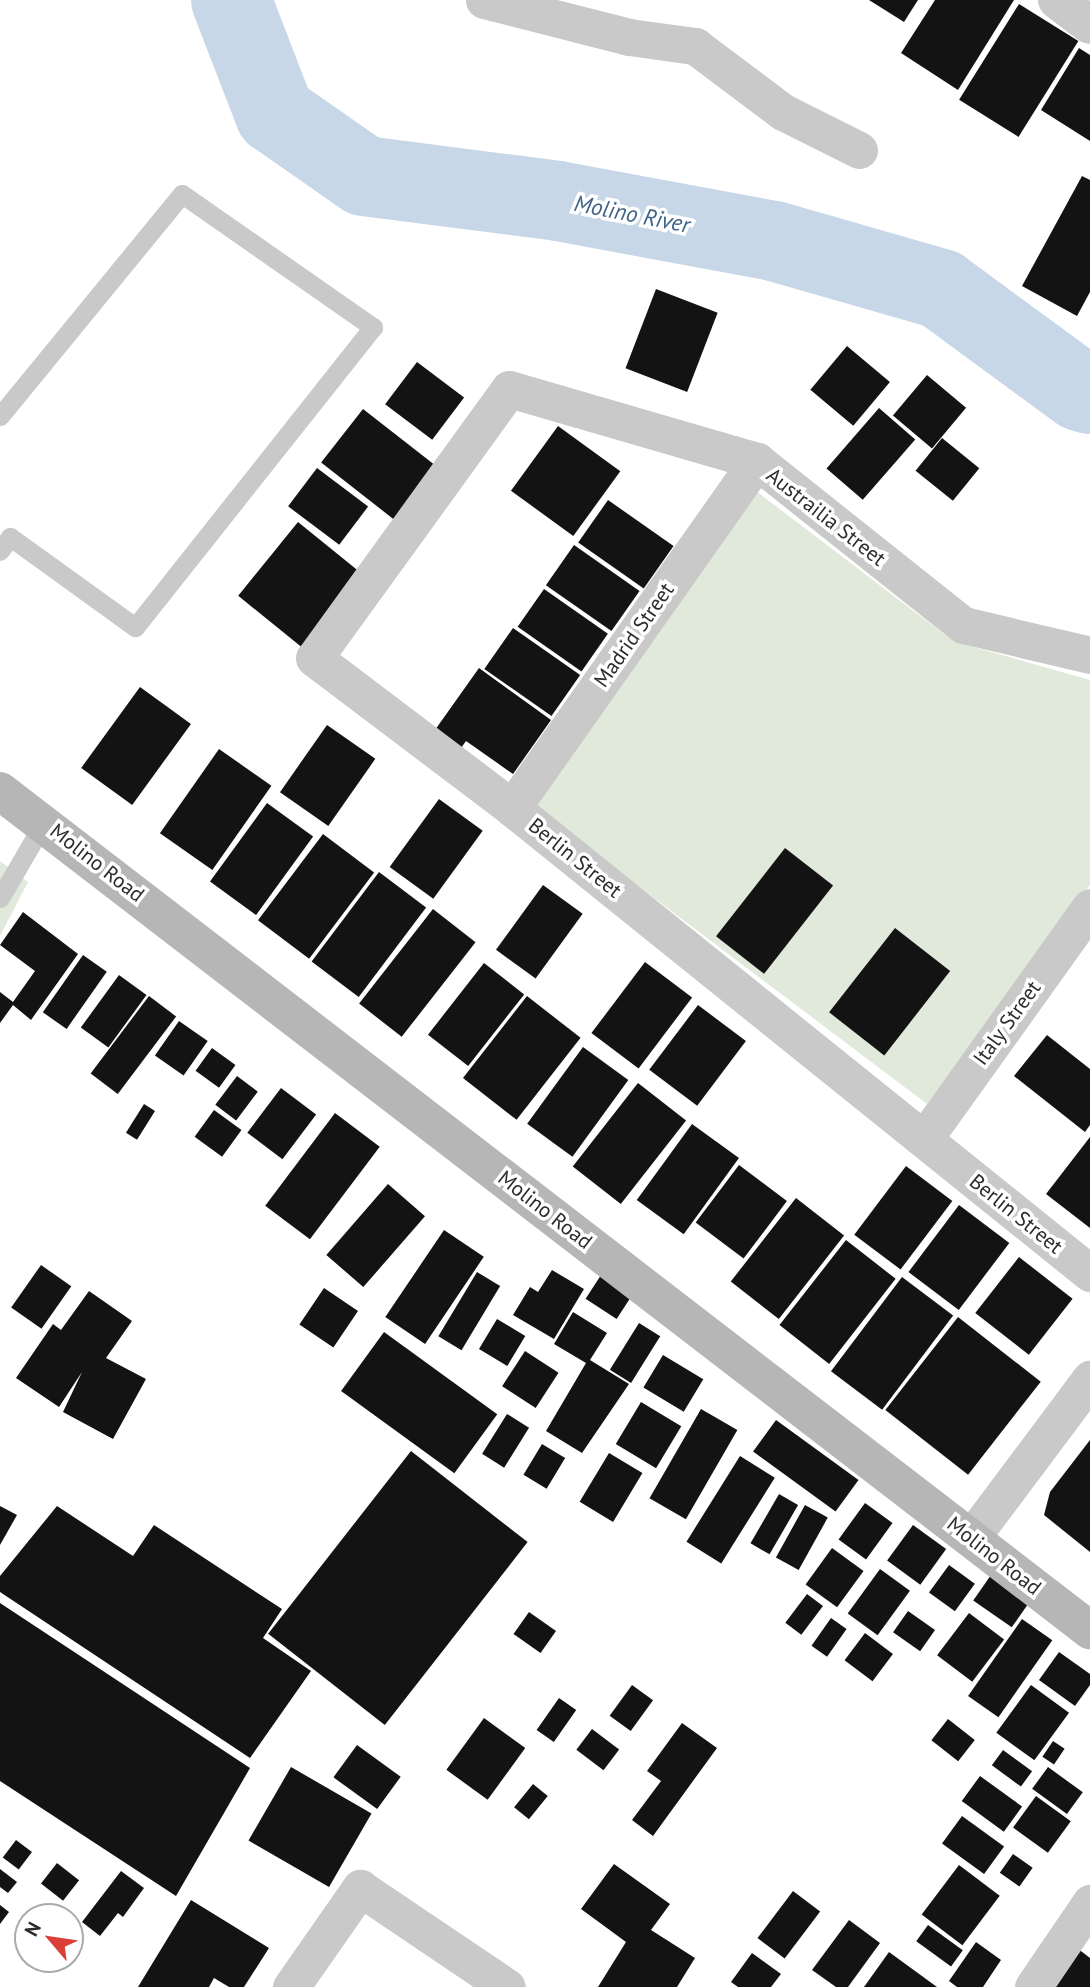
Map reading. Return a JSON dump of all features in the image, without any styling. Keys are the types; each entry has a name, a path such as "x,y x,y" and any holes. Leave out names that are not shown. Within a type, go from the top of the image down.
{"main road":[{"name":"Molino Road","path":"3,800 44,822 1090,1629"}],"street":[{"path":"484,0 629,37 695,46 719,61 783,112 859,149"},
{"path":"1057,0 1090,24"},
{"name":"Austrailia Street","path":"509,389 757,461 964,625 1090,655"},
{"name":"Berlin Street","path":"509,389 314,658 512,808 1090,1273"},
{"name":"Madrid Street","path":"512,808 757,461"},
{"name":"Italy Street","path":"924,1139 1090,907"},
{"path":"971,1538 1090,1378"},
{"path":"291,1987 360,1888 507,1987"},
{"path":"1033,1987 1090,1903"}],"lane":[{"path":"0,416 182,194 373,327 135,627 4,539"},
{"path":"0,898 44,822"}],"green space":[{"path":"756,491 953,641 1090,680 1090,885 927,1104 531,805"},
{"path":"0,861 28,882 0,936"}],"building":[{"path":"869,0 918,0 904,22"},
{"path":"935,0 1014,0 958,90 901,53"},
{"path":"1019,4 1078,41 1018,137 959,100"},
{"path":"1079,48 1090,55 1090,141 1041,110"},
{"path":"1082,176 1090,180 1090,292 1077,316 1022,286"},
{"path":"656,289 718,313 687,392 626,368"},
{"path":"847,346 890,382 853,426 810,390"},
{"path":"417,362 464,398 432,440 385,404"},
{"path":"927,375 966,408 932,448 893,416"},
{"path":"879,408 915,439 863,500 827,468"},
{"path":"363,409 440,469 398,523 321,463"},
{"path":"558,426 620,471 573,536 511,491"},
{"path":"942,438 979,468 953,501 916,471"},
{"path":"317,468 368,507 339,545 288,506"},
{"path":"608,500 674,546 644,588 578,543"},
{"path":"298,522 364,575 304,649 238,596"},
{"path":"574,545 640,591 611,631 546,585"},
{"path":"544,589 608,634 582,671 518,627"},
{"path":"513,628 580,675 551,716 484,669"},
{"path":"479,668 551,720 513,774 466,741 461,748 435,730"},
{"path":"140,687 191,724 132,805 81,768"},
{"path":"327,725 375,759 328,826 280,792"},
{"path":"219,749 271,786 212,870 160,833"},
{"path":"439,799 483,831 433,899 390,867"},
{"path":"267,803 313,837 256,915 210,881"},
{"path":"323,834 374,873 309,959 258,920"},
{"path":"785,848 833,886 764,974 716,936"},
{"path":"379,872 426,908 359,997 312,961"},
{"path":"543,885 583,914 536,979 496,950"},
{"path":"433,909 476,942 402,1037 359,1004"},
{"path":"23,912 78,954 31,1020 13,1005 0,1023 0,992 13,1002 35,971 0,945"},
{"path":"895,928 950,971 884,1055 829,1012"},
{"path":"83,955 107,972 67,1029 43,1012"},
{"path":"645,962 692,998 639,1069 591,1033"},
{"path":"484,963 524,994 468,1066 428,1035"},
{"path":"119,975 147,995 108,1048 81,1028"},
{"path":"149,996 176,1016 118,1094 91,1073"},
{"path":"527,996 581,1038 517,1120 463,1078"},
{"path":"698,1005 746,1041 697,1106 649,1070"},
{"path":"179,1021 208,1041 184,1075 155,1055"},
{"path":"1047,1035 1090,1069 1090,1125 1085,1132 1014,1076"},
{"path":"583,1047 628,1080 572,1157 527,1124"},
{"path":"212,1048 235,1065 219,1088 196,1071"},
{"path":"237,1076 258,1092 236,1120 215,1105"},
{"path":"638,1083 686,1121 621,1204 573,1167"},
{"path":"281,1088 316,1114 282,1159 247,1133"},
{"path":"144,1104 155,1111 137,1140 126,1133"},
{"path":"214,1110 242,1130 222,1157 195,1137"},
{"path":"335,1113 380,1147 310,1239 265,1206"},
{"path":"692,1124 739,1158 684,1234 637,1200"},
{"path":"1090,1137 1090,1228 1046,1194"},
{"path":"739,1165 787,1201 744,1259 696,1223"},
{"path":"906,1166 952,1201 901,1270 854,1235"},
{"path":"388,1184 425,1216 363,1287 326,1255"},
{"path":"796,1198 844,1236 779,1319 731,1282"},
{"path":"959,1205 1009,1243 959,1310 908,1272"},
{"path":"444,1230 484,1257 425,1344 385,1317"},
{"path":"846,1240 896,1279 829,1364 780,1325"},
{"path":"1019,1257 1073,1299 1029,1355 975,1313"},
{"path":"41,1265 71,1286 41,1329 11,1308"},
{"path":"552,1270 584,1289 554,1339 513,1315 530,1287 538,1292"},
{"path":"477,1272 500,1286 462,1350 438,1336"},
{"path":"603,1272 634,1292 617,1319 586,1299"},
{"path":"902,1277 953,1316 882,1410 831,1371"},
{"path":"324,1288 358,1311 333,1347 299,1324"},
{"path":"89,1291 132,1321 106,1358 146,1379 113,1439 63,1412 82,1372 59,1407 16,1378 53,1324 61,1330"},
{"path":"573,1312 607,1333 590,1360 629,1384 582,1453 546,1431 586,1363 554,1344"},
{"path":"958,1317 1041,1382 968,1475 885,1410"},
{"path":"497,1319 525,1336 507,1366 479,1349"},
{"path":"639,1323 660,1336 631,1383 610,1370"},
{"path":"384,1332 497,1414 454,1473 341,1391"},
{"path":"525,1351 559,1373 536,1408 502,1386"},
{"path":"663,1355 703,1379 684,1412 643,1388"},
{"path":"641,1402 681,1426 656,1468 616,1444"},
{"path":"701,1409 737,1430 686,1519 650,1498"},
{"path":"507,1414 529,1428 504,1468 482,1454"},
{"path":"776,1420 859,1480 836,1512 753,1452"},
{"path":"1090,1440 1090,1552 1044,1515 1050,1492"},
{"path":"542,1444 565,1458 547,1489 523,1475"},
{"path":"411,1451 528,1542 385,1725 268,1634"},
{"path":"609,1453 642,1473 613,1522 580,1502"},
{"path":"740,1456 775,1478 721,1563 686,1542"},
{"path":"779,1494 798,1505 770,1554 750,1543"},
{"path":"865,1503 893,1523 866,1559 839,1539"},
{"path":"805,1505 828,1518 799,1570 776,1557"},
{"path":"0,1506 17,1515 0,1545"},
{"path":"57,1506 133,1556 154,1525 282,1609 263,1638 311,1671 250,1758 0,1592 0,1576"},
{"path":"913,1525 946,1549 920,1585 887,1561"},
{"path":"832,1548 864,1571 837,1607 806,1584"},
{"path":"949,1565 975,1584 955,1611 929,1593"},
{"path":"880,1569 910,1591 878,1635 848,1613"},
{"path":"991,1575 1030,1602 1012,1627 973,1600"},
{"path":"807,1594 823,1606 801,1635 785,1623"},
{"path":"0,1603 250,1768 176,1896 0,1781"},
{"path":"908,1611 935,1630 920,1651 893,1632"},
{"path":"529,1612 556,1631 541,1653 514,1634"},
{"path":"969,1613 1004,1639 972,1682 937,1655"},
{"path":"831,1618 847,1629 827,1657 811,1646"},
{"path":"1022,1619 1052,1640 998,1717 968,1696"},
{"path":"865,1633 893,1654 872,1681 845,1660"},
{"path":"1059,1652 1090,1674 1090,1685 1075,1706 1039,1680"},
{"path":"632,1685 653,1700 631,1731 610,1716"},
{"path":"1031,1685 1069,1713 1034,1760 996,1733"},
{"path":"559,1698 576,1710 554,1742 537,1730"},
{"path":"484,1718 525,1748 488,1800 446,1770"},
{"path":"948,1719 975,1740 958,1761 931,1740"},
{"path":"682,1723 717,1748 653,1836 632,1820 661,1781 647,1771"},
{"path":"592,1729 619,1749 604,1770 576,1750"},
{"path":"1053,1741 1065,1749 1054,1765 1042,1757"},
{"path":"357,1745 401,1777 377,1809 333,1777"},
{"path":"1003,1750 1032,1771 1021,1787 992,1765"},
{"path":"291,1767 372,1814 329,1887 248,1841"},
{"path":"1048,1767 1083,1792 1067,1814 1032,1789"},
{"path":"980,1776 1022,1807 1004,1832 962,1801"},
{"path":"533,1784 548,1796 529,1819 514,1807"},
{"path":"1036,1796 1071,1821 1048,1853 1013,1828"},
{"path":"962,1816 1004,1847 984,1874 942,1844"},
{"path":"16,1840 32,1852 19,1870 3,1858"},
{"path":"1013,1854 1033,1868 1019,1887 1000,1873"},
{"path":"57,1863 79,1880 63,1901 41,1883"},
{"path":"614,1864 670,1904 651,1930 695,1958 677,1987 598,1987 626,1942 581,1909"},
{"path":"959,1865 1000,1896 962,1945 922,1915"},
{"path":"0,1869 17,1882 8,1893 0,1887"},
{"path":"121,1871 144,1888 123,1917 118,1913 100,1936 84,1924 84,1919"},
{"path":"793,1891 820,1911 785,1959 757,1938"},
{"path":"191,1900 269,1948 244,1987 229,1987 214,1978 209,1987 138,1987"},
{"path":"0,1905 9,1912 0,1924"},
{"path":"849,1920 880,1943 848,1987 836,1987 812,1970"},
{"path":"928,1925 963,1950 951,1966 916,1941"},
{"path":"976,1942 1001,1960 983,1987 957,1987 949,1981"},
{"path":"1077,1948 1090,1958 1090,1987 1050,1987"},
{"path":"889,1952 937,1987 864,1987"},
{"path":"752,1953 781,1974 771,1987 738,1987 731,1982"}],"waterway":[{"name":"Molino River","path":"231,0 275,114 364,176 558,201 774,241 941,289 1080,391 1090,394"}]}
